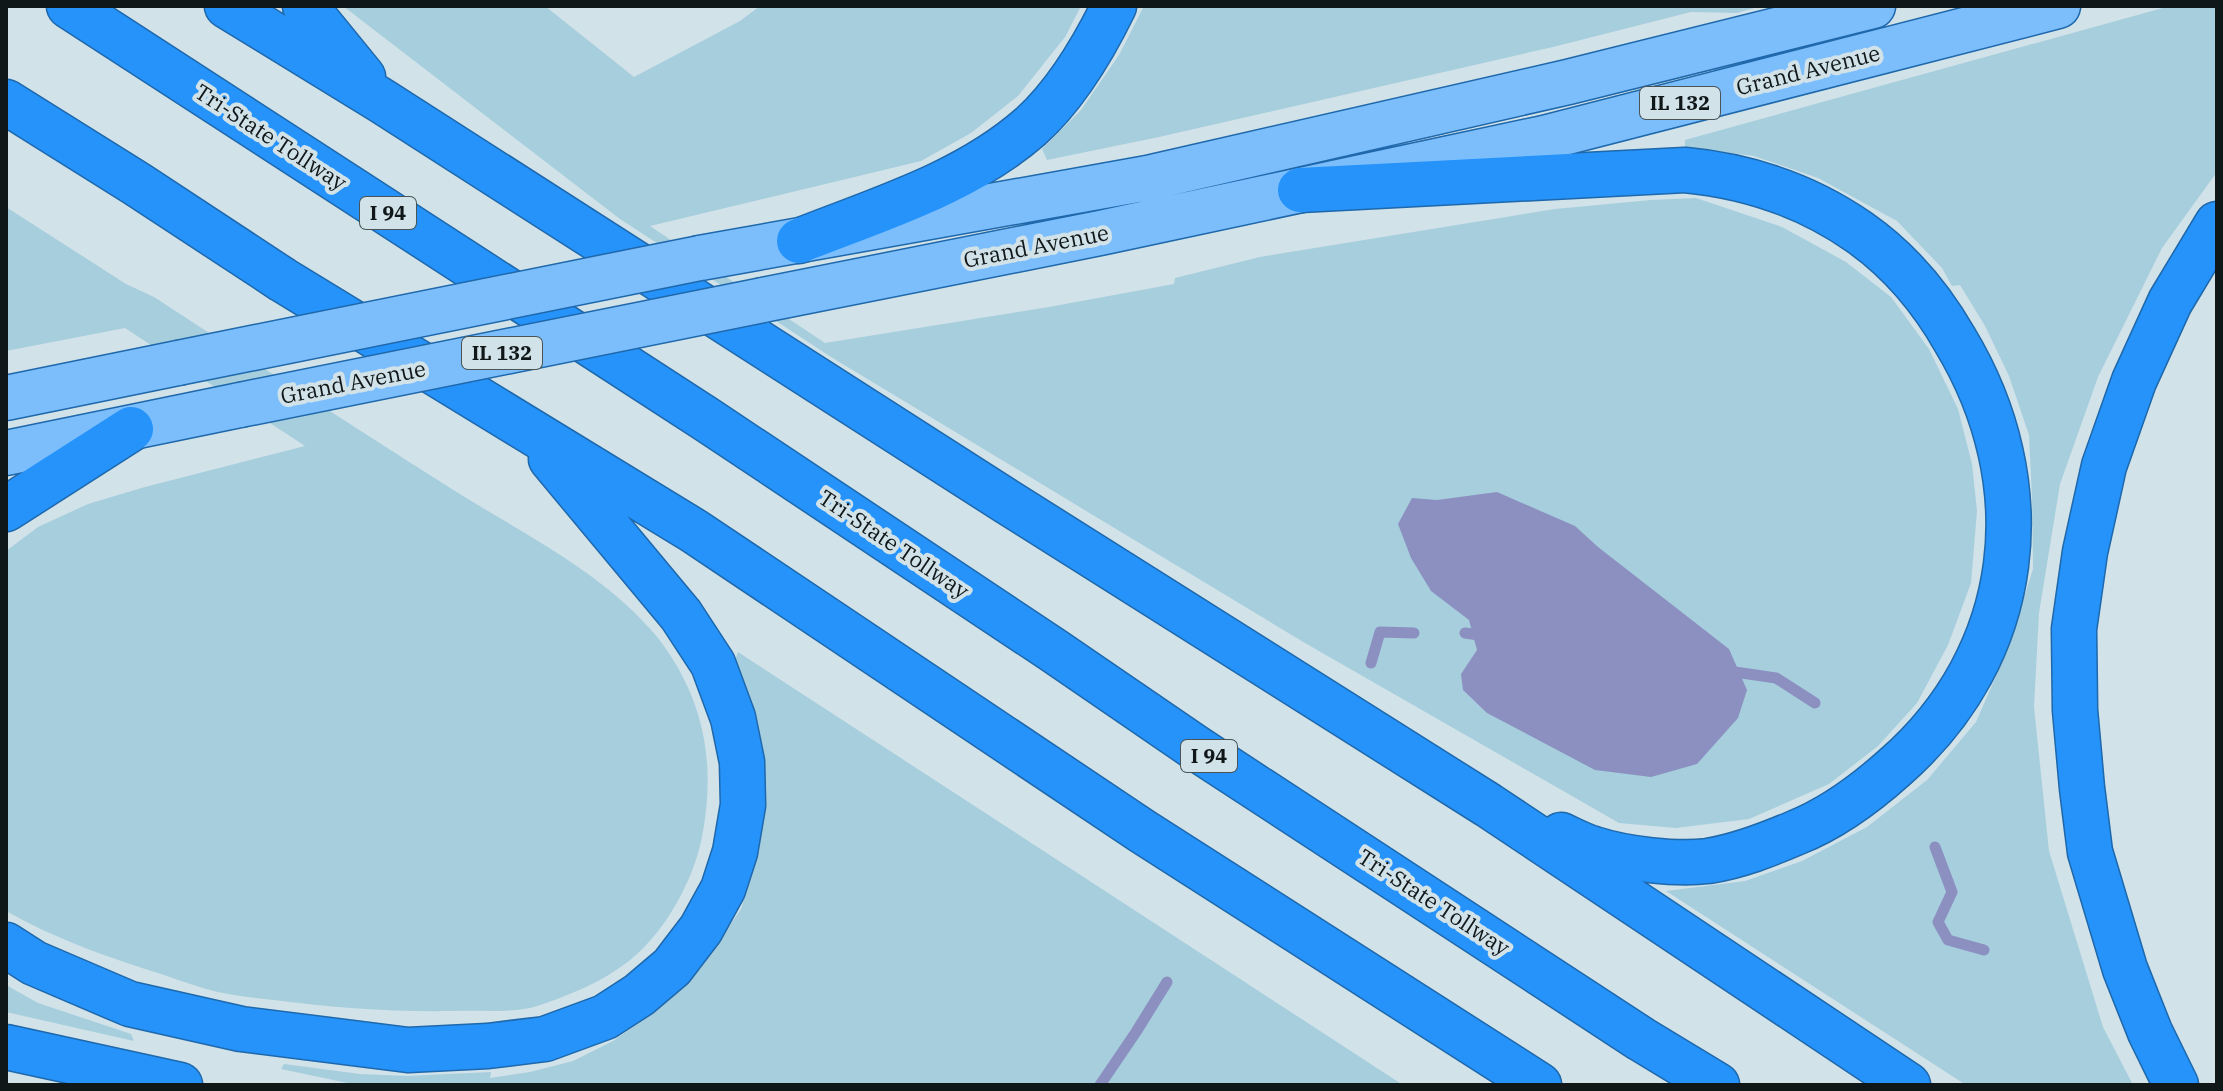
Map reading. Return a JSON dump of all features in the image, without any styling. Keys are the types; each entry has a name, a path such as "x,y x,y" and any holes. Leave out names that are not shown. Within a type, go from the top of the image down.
{"highway":[{"name":"Tri-State Tollway","path":"69,6 706,419 1196,748 1641,1039 1717,1085"},
{"path":"227,6 382,101 1488,805 1908,1085"},
{"path":"305,6 382,101"},
{"path":"799,241 922,193 957,176 1029,128 1073,76 1114,6"},
{"path":"6,102 283,280 694,531 1142,831 1539,1085"},
{"path":"1300,190 1685,170 1749,180 1818,207 1860,233 1895,262 1925,293 1947,325 1970,364 1987,403 2006,477 2009,512 2006,563 1993,623 1965,686 1949,711 1922,742 1877,783 1841,810 1807,828 1736,855 1705,861 1637,858 1596,850 1488,805"},
{"path":"2176,1085 2150,1032 2125,969 2090,852 2075,710 2074,629 2085,552 2104,466 2134,381 2170,302 2217,224"},
{"path":"6,509 131,429"},
{"path":"6,945 34,963 130,1004 241,1029 408,1050 488,1046 545,1039 605,1017 639,995 672,967 701,929 716,902 735,852 743,805 742,762 733,718 713,664 681,615 529,432"},
{"path":"6,1047 180,1085"}],"main road":[{"name":"Grand Avenue","path":"6,398 700,258 1148,178 1582,78 1873,6"},
{"name":"Grand Avenue","path":"6,453 1100,233 1544,138 2058,6"}],"shaded area":[{"path":"343,6 545,6 634,77 740,21 760,6 1081,6 1065,37 1018,96 971,133 921,161 650,226 825,343 1174,284 1175,278 1260,257 1555,209 1696,198 1782,227 1846,262 1891,297 1929,349 1958,409 1972,464 1977,511 1971,583 1948,645 1917,703 1878,746 1829,784 1749,819 1676,828 1619,823 1305,643 831,357 620,219"},
{"path":"1144,6 1761,6 1737,13 1691,12 1553,47 1047,160 1042,149 1081,110 1119,55"},
{"path":"2170,6 2217,6 2217,172 2162,248 2098,377 2060,484 2039,613 2034,707 2049,851 2103,1027 2133,1085 1966,1085 1666,891 1745,881 1802,861 1867,827 1927,780 1976,722 2007,651 2033,569 2029,435 2009,376 1985,326 1960,285 1952,286 1942,268 1897,221 1818,178 1754,156 1685,147 1685,140"},
{"path":"6,207 126,284 154,297 563,557 614,594 658,638 687,685 703,733 707,758 706,810 698,854 676,905 654,936 629,961 583,988 525,1009 430,1011 341,1007 246,997 204,988 83,947 6,911 6,551 38,527 88,504 305,446 125,328 6,351"},
{"path":"738,652 1403,1085 357,1085 281,1069 284,1064 360,1074 407,1076 491,1072 490,1078 530,1072 573,1061 613,1041 655,1012 700,969 741,909 755,863 765,812 764,756 752,709 734,663"},
{"path":"6,985 38,1003 131,1034 134,1041 6,1012"}],"water":[{"path":"1497,492 1575,526 1729,649 1747,690 1738,718 1697,764 1651,777 1595,770 1487,713 1463,690 1461,674 1477,650 1469,620 1431,591 1411,558 1398,524 1412,498 1437,500"}],"waterway":[{"path":"1371,663 1380,632 1414,633"},
{"path":"1465,633 1485,636"},
{"path":"1728,671 1776,678 1815,703"},
{"path":"1935,847 1952,892 1938,922 1948,940 1984,950"},
{"path":"1100,1085 1167,982"}]}
